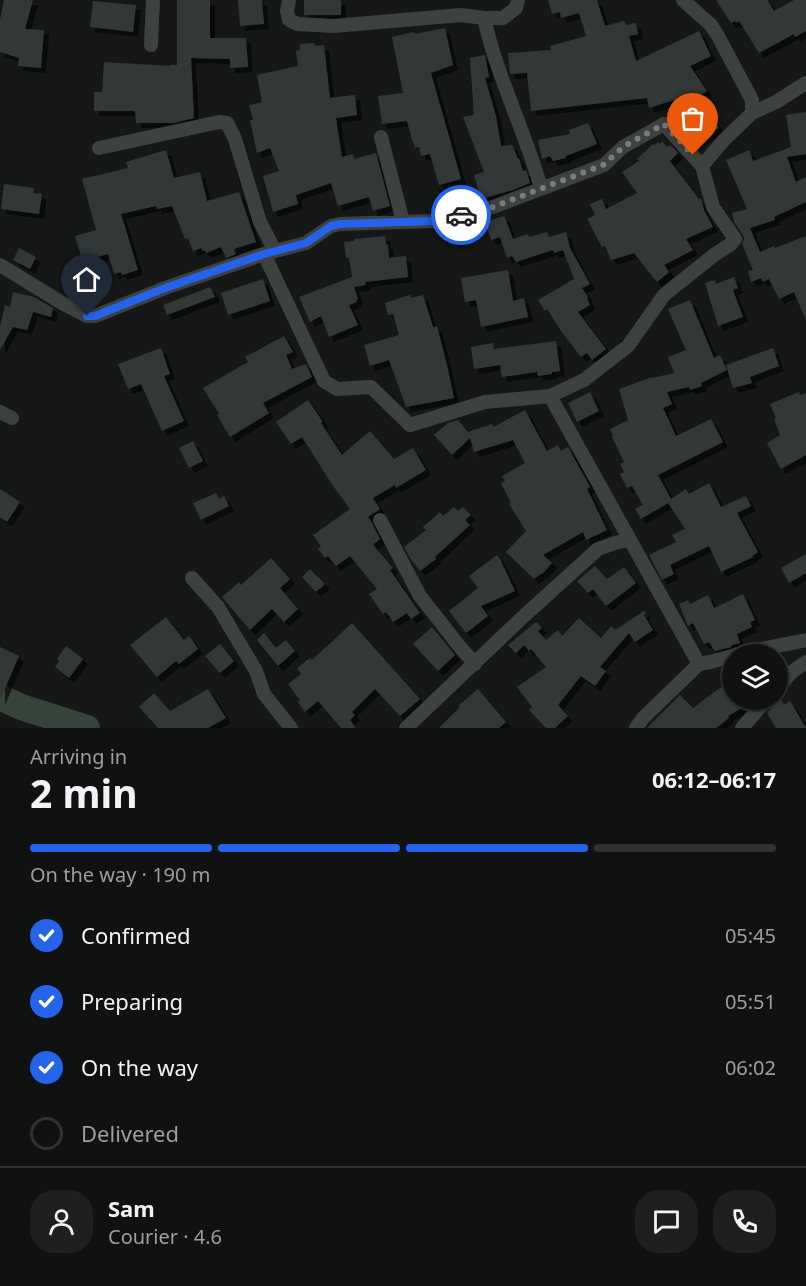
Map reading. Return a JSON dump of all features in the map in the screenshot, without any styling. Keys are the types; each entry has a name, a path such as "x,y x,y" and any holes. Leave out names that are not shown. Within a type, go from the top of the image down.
{"street":[{"path":"151,45 153,0"},
{"path":"289,0 287,11 289,21 298,24 334,26 461,15 503,18 516,8 518,0"},
{"path":"683,0 711,25 752,106"},
{"path":"484,18 489,43 541,188"},
{"path":"702,166 752,106 767,106 806,83"},
{"path":"0,265 62,303 87,316 95,316 165,288 270,253 306,243 331,226 433,221 493,207 603,165 623,147 664,124 702,166 713,207 735,239 664,295 628,346 584,380 550,396 485,402 410,425 371,387 337,389 324,381 270,253 235,139 227,123 219,122 99,148"},
{"path":"381,137 403,222"},
{"path":"550,396 628,540 699,664"},
{"path":"380,520 420,596 475,664"},
{"path":"406,728 598,549 628,540"},
{"path":"192,578 218,607 256,671 264,694 291,728"},
{"path":"786,644 806,640"},
{"path":"636,728 643,718 699,664 722,659"},
{"path":"788,676 806,662"},
{"path":"742,728 758,710"}],"building":[{"path":"4,0 33,0 25,29 44,30 41,68 18,66 19,58 0,52 0,20"},
{"path":"177,0 210,0 210,38 246,38 248,67 230,68 230,59 191,58 194,118 174,123 136,123 135,111 94,111 94,92 102,92 104,62 177,65"},
{"path":"238,0 262,0 264,24 240,26"},
{"path":"304,0 341,0 341,15 304,15"},
{"path":"548,0 597,0 605,26 624,21 626,25 636,23 638,34 629,36 636,61 699,31 711,56 690,66 707,91 699,96 719,128 696,143 683,122 687,119 674,100 649,108 647,98 531,111 527,73 510,74 508,53 551,50 550,46 586,36 579,13 561,18 560,12 552,14"},
{"path":"716,0 767,0 774,11 794,0 806,0 806,31 795,37 794,34 759,53 739,21 731,23"},
{"path":"93,1 136,5 133,32 90,27"},
{"path":"445,28 453,65 431,73 461,179 439,185 430,154 421,156 419,147 415,148 407,121 382,124 378,96 403,93 392,37"},
{"path":"314,43 315,46 324,45 330,98 355,95 357,115 336,118 342,157 353,154 354,159 376,153 390,206 373,211 369,197 338,206 331,183 296,195 298,204 273,212 263,176 279,171 270,148 257,153 249,105 262,102 257,75 298,66 296,51 300,50 300,44"},
{"path":"485,55 489,77 485,78 496,116 501,146 512,145 523,171 526,170 530,183 481,199 474,175 484,172 463,117 474,115 470,58"},
{"path":"806,112 806,154 787,157 796,182 806,177 806,202 774,217 775,220 750,228 760,252 806,236 806,320 794,292 779,299 769,279 763,282 761,278 751,282 748,271 753,270 742,244 743,235 734,222 732,213 747,209 726,160 749,150 753,161 791,147 786,115"},
{"path":"588,123 597,144 566,156 566,158 553,161 550,156 542,159 538,140 570,134 569,130"},
{"path":"662,141 678,153 670,161 699,199 701,198 704,210 713,227 686,239 693,250 664,265 669,272 657,282 634,253 611,260 605,246 602,247 587,219 595,215 590,204 602,199 606,209 637,193 622,172 639,161 637,159 653,144 658,142 660,144"},
{"path":"166,150 174,178 200,172 207,201 239,192 256,242 234,249 236,254 226,258 221,247 206,253 201,248 193,251 188,238 185,239 172,206 157,209 156,206 121,214 138,270 122,275 121,272 114,274 108,254 82,259 75,236 96,230 82,179 128,168 126,162"},
{"path":"4,184 34,188 33,193 42,194 39,214 1,209"},
{"path":"504,216 513,239 528,234 529,237 547,232 549,237 566,232 570,248 590,284 582,288 590,305 578,312 606,349 592,360 587,353 581,357 538,300 574,279 563,250 554,253 553,250 516,262 512,256 507,258 500,237 491,240 485,222"},
{"path":"385,236 389,258 406,256 408,277 365,282 366,285 354,287 358,299 357,302 349,305 358,325 329,337 321,316 310,322 299,297 352,277 344,242"},
{"path":"19,248 36,257 30,269 13,260"},
{"path":"508,270 513,301 524,298 528,317 481,327 476,300 465,302 461,278"},
{"path":"734,277 738,288 733,290 743,317 718,326 705,283 715,280 716,284"},
{"path":"263,279 270,301 228,315 221,293"},
{"path":"210,287 215,297 167,315 163,305"},
{"path":"13,292 34,297 53,308 51,317 33,312 27,330 13,327 0,350 0,327 5,305 10,307"},
{"path":"410,295 411,298 423,295 433,327 437,326 454,398 406,407 389,360 370,366 364,345 399,335 393,314 388,315 385,303"},
{"path":"690,300 714,358 720,355 727,370 701,383 702,386 690,390 689,387 667,392 672,404 663,408 676,436 711,419 723,442 658,475 671,499 686,489 689,494 709,483 721,507 746,496 751,506 737,513 758,552 753,557 721,572 709,546 670,565 674,574 662,580 649,555 676,542 672,535 685,529 668,503 641,519 635,509 643,505 632,486 627,488 620,474 624,472 620,464 624,462 610,429 628,420 619,389 652,377 674,373 668,357 686,350 668,309"},
{"path":"284,336 293,352 286,355 292,369 306,364 312,377 263,403 269,413 230,437 203,388 248,362 245,357"},
{"path":"556,341 560,371 552,372 552,374 538,376 537,372 502,377 500,365 474,369 471,347 493,343 494,349"},
{"path":"161,348 170,374 164,376 184,421 162,431 141,384 128,389 118,364"},
{"path":"773,348 779,366 750,377 752,383 733,388 726,365"},
{"path":"590,392 599,411 577,422 568,403"},
{"path":"799,392 800,395 806,393 806,455 781,469 767,443 780,435 770,404"},
{"path":"308,400 342,455 370,431 394,459 413,448 426,470 396,488 395,485 373,498 380,509 368,517 380,539 373,545 393,568 390,570 420,613 411,619 407,613 393,622 386,612 383,614 369,594 377,589 350,556 336,566 318,549 321,546 313,535 350,509 302,437 291,444 276,422"},
{"path":"525,410 547,451 558,445 561,451 568,447 590,487 587,489 607,530 586,540 583,532 543,555 552,563 534,579 506,552 526,531 509,504 511,503 501,483 505,481 502,476 525,463 513,440 474,452 470,438 452,455 434,435 448,423 458,420 468,432 492,424 493,427"},
{"path":"193,441 203,461 189,468 179,448"},
{"path":"0,489 20,502 7,522 0,517"},
{"path":"216,493 219,499 224,496 229,506 201,520 193,503"},
{"path":"454,507 458,511 463,507 471,515 465,520 470,525 435,557 436,559 420,571 404,547 426,530 423,527 440,512 443,516"},
{"path":"806,554 806,573 789,583 781,568"},
{"path":"497,555 515,591 481,606 488,616 466,633 449,611 478,588 469,576"},
{"path":"271,558 290,579 280,588 298,609 284,622 272,609 250,630 222,597 239,582 241,585"},
{"path":"595,566 607,579 624,567 636,583 606,606 593,589 588,593 577,581"},
{"path":"310,569 325,584 316,592 302,577"},
{"path":"743,594 755,620 750,622 752,627 737,634 740,643 722,644 722,649 715,651 709,642 704,644 693,623 688,626 679,604 688,600 690,604 708,595 714,608"},
{"path":"644,611 653,630 635,642 629,633 600,667 606,671 595,686 581,676 558,705 568,716 555,728 546,728 529,710 532,707 517,687 546,667 531,649 529,651 524,645 516,653 508,645 536,622 542,628 538,631 546,640 558,630 562,636 579,618 601,638 611,626 615,630"},
{"path":"166,617 184,640 189,636 198,649 179,664 176,661 157,677 130,645"},
{"path":"352,623 420,699 400,716 375,689 352,712 355,715 350,720 356,728 341,728 318,701 305,712 298,702 300,700 288,684 301,674 297,668 310,658 312,660"},
{"path":"432,627 455,655 438,671 413,644"},
{"path":"264,633 276,648 286,640 295,651 278,666 257,640"},
{"path":"220,644 234,661 220,673 205,656"},
{"path":"66,646 83,659 69,678 55,667 59,661 57,659"},
{"path":"0,647 19,656 0,700"},
{"path":"722,687 722,710 738,710 716,728 647,728 680,695 693,708"},
{"path":"208,689 226,718 208,728 158,728 139,707 154,693 170,711"},
{"path":"478,689 506,722 499,728 439,728 460,707 458,706"},
{"path":"790,701 806,728 776,728 767,713 769,710 788,710"}],"waterway":[{"path":"0,697 21,707 87,728"}],"way so far":[{"path":"461,215 493,207 603,165 623,147 664,124 693,155"}],"route":[{"path":"87,316 104,313 165,288 264,254 306,243 331,226 433,221 461,215"}]}
